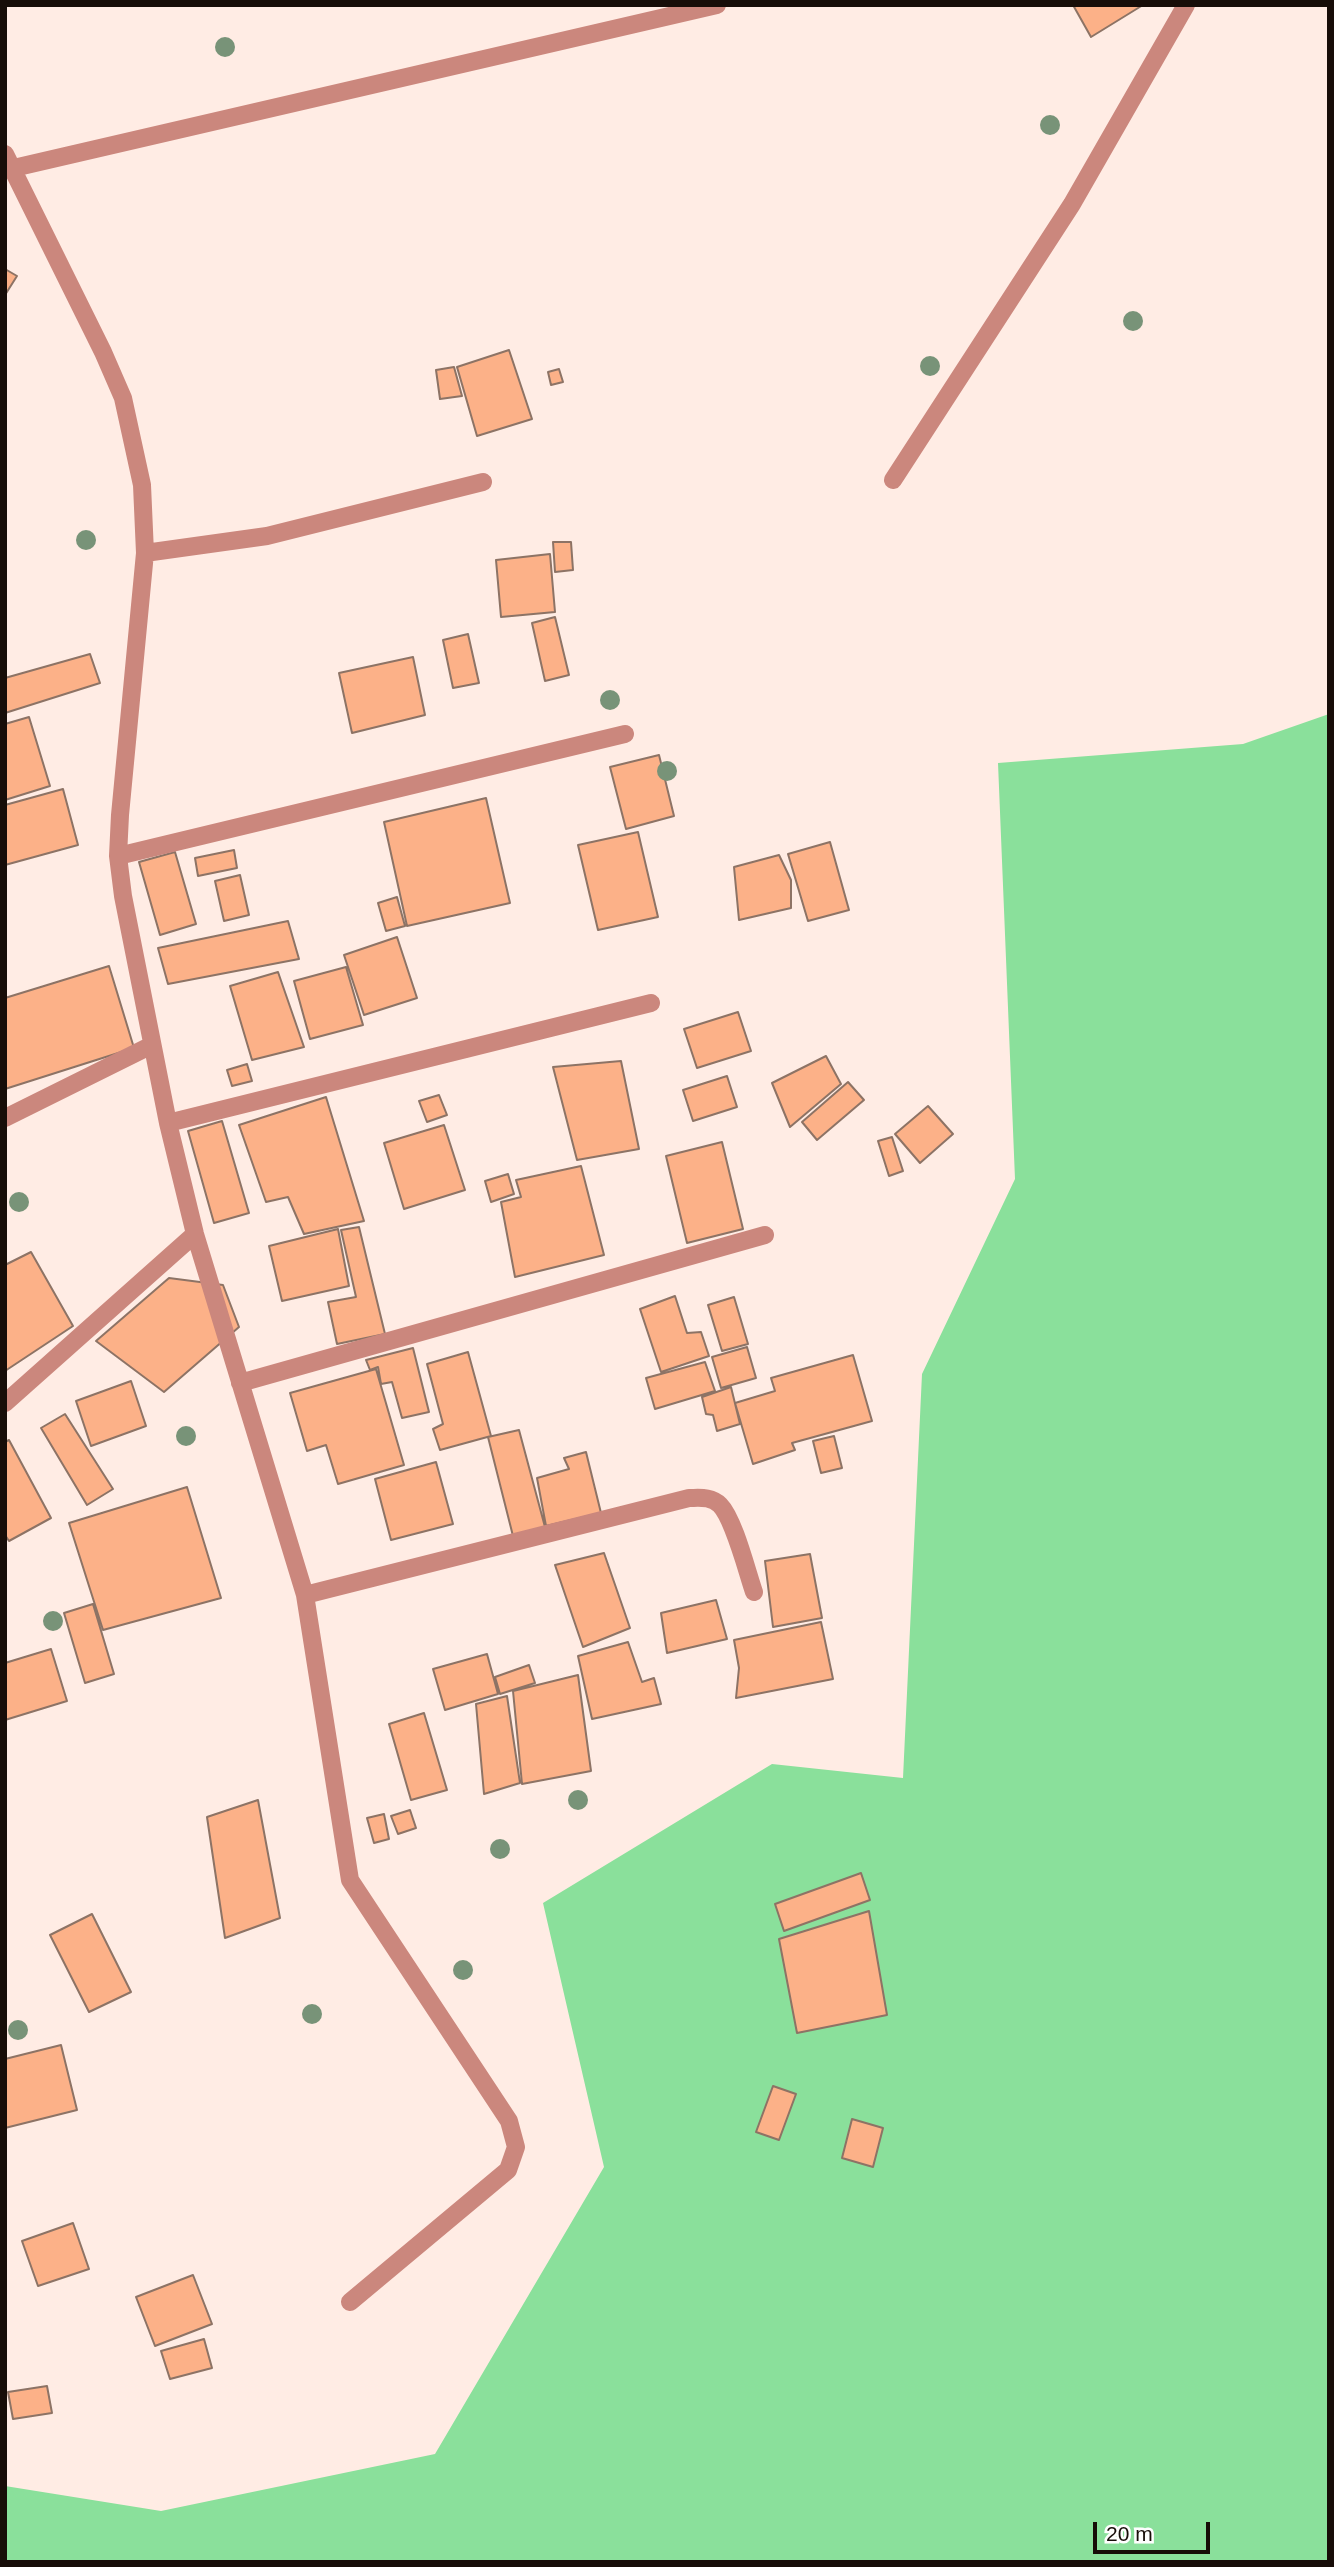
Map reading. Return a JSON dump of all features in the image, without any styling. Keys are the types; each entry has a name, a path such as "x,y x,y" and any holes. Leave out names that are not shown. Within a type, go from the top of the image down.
{"street":[{"path":"350,2302 508,2170 516,2147 509,2122 350,1880 305,1595 195,1234 168,1123 122,896 118,856 145,553 142,485 123,398 103,352 8,164 717,5"},
{"path":"893,480 1072,204 1186,5"},
{"path":"145,553 267,536 483,482"},
{"path":"118,856 625,734"},
{"path":"168,1123 651,1003"},
{"path":"5,1118 152,1045"},
{"path":"5,1404 195,1234"},
{"path":"240,1383 765,1235"},
{"path":"305,1595 705,1497 719,1503 728,1518 754,1592"}],"green space":[{"path":"1329,714 1329,2562 5,2562 5,2486 161,2511 435,2454 604,2167 543,1903 772,1764 903,1778 922,1374 1015,1179 998,763 1243,744"}],"building":[{"path":"1073,5 1143,5 1091,37"},
{"path":"5,269 17,276 5,295"},
{"path":"509,350 532,419 477,436 457,367"},
{"path":"454,367 462,396 440,399 436,370"},
{"path":"559,369 563,382 551,385 548,372"},
{"path":"553,542 571,542 573,570 555,572"},
{"path":"550,554 555,612 501,617 496,560"},
{"path":"555,617 569,675 545,681 532,623"},
{"path":"468,634 479,683 453,688 443,640"},
{"path":"90,654 100,683 5,713 5,678"},
{"path":"413,657 425,715 352,733 339,673"},
{"path":"29,717 50,786 5,800 5,724"},
{"path":"659,755 674,816 626,829 610,767"},
{"path":"63,789 78,845 5,865 5,805"},
{"path":"486,798 510,903 407,926 384,822"},
{"path":"638,832 658,917 598,930 578,845"},
{"path":"830,842 849,910 808,921 788,854"},
{"path":"234,850 237,868 198,876 195,858"},
{"path":"175,852 196,924 160,935 139,862"},
{"path":"779,855 791,880 791,908 739,920 734,867"},
{"path":"240,875 249,915 224,921 215,881"},
{"path":"397,897 405,926 386,931 378,903"},
{"path":"288,921 299,959 168,984 158,948"},
{"path":"397,937 417,998 364,1015 344,955"},
{"path":"109,966 134,1048 5,1089 5,998"},
{"path":"346,967 363,1025 310,1039 294,981"},
{"path":"278,972 304,1047 252,1060 230,986"},
{"path":"738,1012 751,1051 697,1068 684,1029"},
{"path":"826,1056 841,1084 790,1127 772,1083"},
{"path":"621,1061 639,1149 577,1160 553,1067"},
{"path":"247,1064 252,1081 232,1086 227,1070"},
{"path":"727,1076 737,1107 693,1121 683,1090"},
{"path":"848,1082 864,1100 817,1140 802,1122"},
{"path":"439,1095 447,1115 427,1122 419,1101"},
{"path":"326,1097 364,1221 304,1234 288,1197 266,1202 239,1125"},
{"path":"928,1106 953,1134 920,1163 895,1134"},
{"path":"222,1121 249,1213 214,1223 188,1131"},
{"path":"444,1125 465,1190 404,1209 384,1143"},
{"path":"892,1137 903,1171 889,1176 878,1141"},
{"path":"722,1142 743,1229 687,1243 666,1156"},
{"path":"581,1166 604,1255 515,1277 501,1202 521,1197 516,1180"},
{"path":"508,1174 514,1194 491,1202 485,1181"},
{"path":"359,1227 385,1334 337,1344 328,1302 356,1297 341,1230"},
{"path":"338,1229 349,1286 282,1301 269,1246"},
{"path":"31,1252 73,1326 5,1371 5,1265"},
{"path":"169,1278 223,1285 239,1327 164,1392 96,1341"},
{"path":"675,1296 687,1333 701,1332 709,1356 661,1372 640,1309"},
{"path":"734,1297 748,1344 722,1351 708,1305"},
{"path":"747,1347 756,1378 721,1388 712,1357"},
{"path":"413,1348 429,1412 402,1418 392,1382 381,1384 378,1367 370,1370 366,1360"},
{"path":"468,1352 491,1436 440,1450 433,1429 443,1424 427,1364"},
{"path":"853,1355 872,1421 792,1443 795,1450 753,1464 735,1403 775,1391 771,1378"},
{"path":"705,1362 715,1391 655,1409 646,1378"},
{"path":"376,1369 404,1465 338,1484 326,1445 307,1451 290,1393"},
{"path":"131,1381 146,1426 91,1446 76,1401"},
{"path":"731,1387 740,1424 717,1431 713,1415 706,1414 702,1397"},
{"path":"65,1414 113,1489 87,1505 41,1428"},
{"path":"519,1430 545,1527 513,1536 488,1437"},
{"path":"834,1436 842,1468 821,1473 813,1441"},
{"path":"9,1440 51,1518 9,1541 5,1535 5,1442"},
{"path":"586,1452 601,1513 546,1526 537,1478 569,1469 564,1458"},
{"path":"436,1462 453,1524 391,1540 375,1479"},
{"path":"187,1487 221,1598 103,1630 69,1523"},
{"path":"604,1553 630,1628 583,1647 555,1565"},
{"path":"810,1554 822,1618 773,1627 765,1561"},
{"path":"716,1600 727,1639 667,1653 661,1613"},
{"path":"93,1604 114,1674 85,1683 64,1613"},
{"path":"821,1622 833,1679 736,1698 739,1668 734,1640"},
{"path":"628,1642 642,1682 654,1678 661,1704 592,1719 578,1656"},
{"path":"51,1649 67,1701 5,1720 5,1663"},
{"path":"487,1654 498,1694 445,1710 433,1669"},
{"path":"529,1665 535,1683 500,1694 495,1677"},
{"path":"578,1675 591,1771 522,1784 513,1691"},
{"path":"507,1696 520,1783 484,1794 476,1704"},
{"path":"424,1713 447,1790 411,1800 389,1724"},
{"path":"258,1800 280,1918 225,1938 207,1817"},
{"path":"410,1810 416,1828 398,1834 391,1816"},
{"path":"384,1814 389,1839 374,1843 367,1818"},
{"path":"861,1873 870,1900 784,1931 775,1904"},
{"path":"869,1911 887,2015 797,2033 779,1939"},
{"path":"92,1914 131,1992 89,2012 50,1935"},
{"path":"61,2045 77,2110 5,2128 5,2059"},
{"path":"773,2086 796,2094 779,2140 756,2132"},
{"path":"852,2119 883,2128 873,2167 842,2158"},
{"path":"73,2223 89,2269 38,2286 22,2241"},
{"path":"193,2275 212,2324 155,2346 136,2297"},
{"path":"204,2339 212,2368 170,2379 161,2351"},
{"path":"47,2386 52,2413 13,2419 8,2392"}]}
